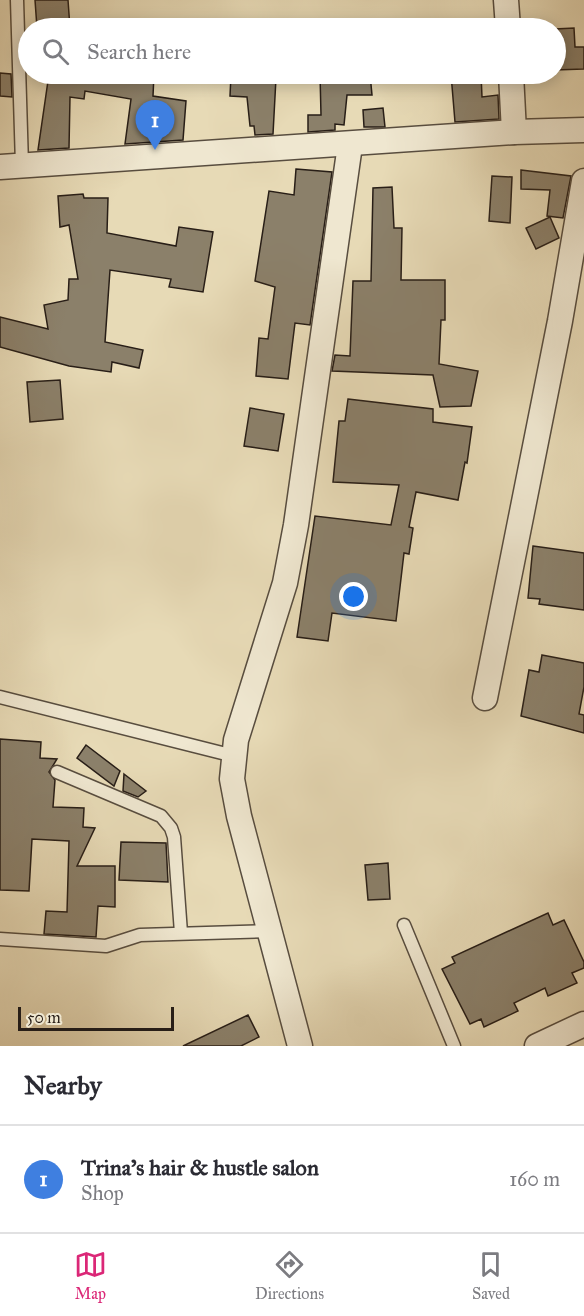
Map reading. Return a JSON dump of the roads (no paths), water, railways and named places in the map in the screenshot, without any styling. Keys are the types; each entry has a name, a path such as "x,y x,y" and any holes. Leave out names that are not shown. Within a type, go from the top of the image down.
{"street":[{"path":"506,0 507,18"},
{"path":"512,84 514,132"},
{"path":"11,166 350,145 514,132 584,130"},
{"path":"300,1046 239,816 232,779 236,740 287,571 350,145"},
{"path":"485,698 560,321 584,181"},
{"path":"537,1046 584,1024"}],"lane":[{"path":"11,166 17,0"},
{"path":"0,697 234,756"},
{"path":"57,772 161,816 167,821 174,837 181,933"},
{"path":"404,926 454,1046"},
{"path":"0,939 106,946 140,935 269,931"}],"place":[{"name":"Trina's hair & hustle salon","path":"155,150"}]}
